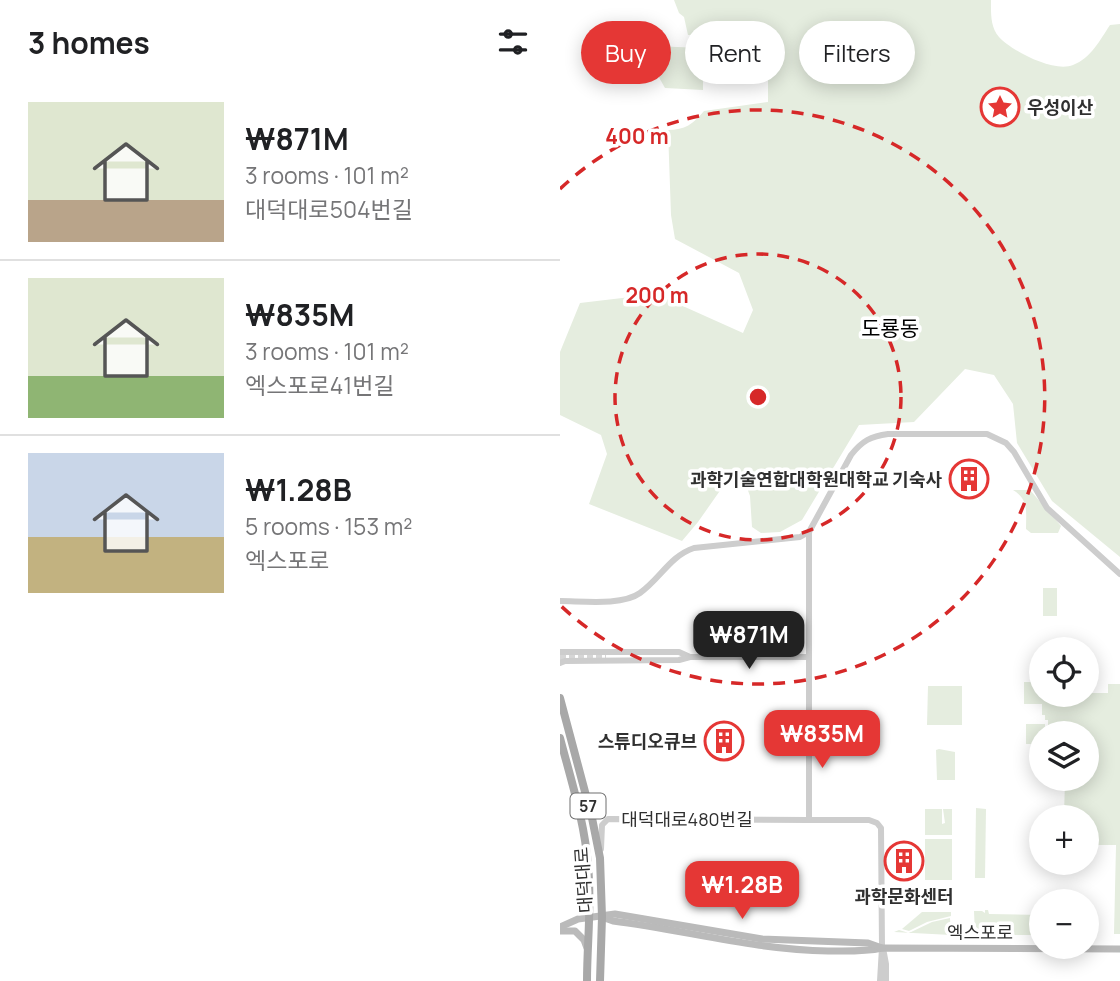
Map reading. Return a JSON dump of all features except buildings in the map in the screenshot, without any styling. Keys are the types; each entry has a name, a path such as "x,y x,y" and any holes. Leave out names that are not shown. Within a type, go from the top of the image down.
{"main road":[{"name":"대덕대로","path":"560,698 600,858 600,981"},
{"name":"대덕대로","path":"560,738 585,838 590,917 587,981"},
{"name":"엑스포로","path":"590,917 615,914 762,939 868,943 882,948 1120,949"},
{"path":"560,929 578,919 590,917"},
{"path":"560,929 575,931 584,940 587,948"}],"street":[{"path":"560,601 623,601 640,593 683,552 694,548 800,537 808,532 851,454 860,443 872,436 920,433 987,434 1006,443 1047,508 1120,574"},
{"path":"808,532 809,820"},
{"path":"560,652 603,657"},
{"path":"560,663 603,657 809,657"},
{"name":"대덕대로480번길","path":"600,858 601,825 608,819 869,820 879,825 882,836 882,948"},
{"path":"882,948 886,981"},
{"path":"880,981 883,963"}],"shaded area":[{"path":"674,0 991,0 994,29 1005,43 1034,59 1065,67 1085,58 1110,25 1120,24 1120,557 1052,501 1017,443 1013,404 994,375 965,369 914,422 859,425 802,520 780,532 761,533 752,527 750,496 742,474 731,475 682,541 589,504 607,454 601,435 560,415 560,352 580,303 656,294 743,333 753,310 739,273 675,239 671,215 668,130 688,125 704,111 768,102 768,84 785,84 785,21 685,22"},
{"path":"671,47 685,47 685,84 703,84 703,90 665,88 663,84 671,84"},
{"path":"1013,490 1030,490 1061,526 1058,533 1031,533 1026,529 1024,502"},
{"path":"1043,588 1057,588 1057,616 1043,616"},
{"path":"1024,682 1029,682 1029,704 1024,704"},
{"path":"1108,684 1120,684 1120,934 1114,934 1116,845 1099,845 1099,805 1064,805 1065,791 1099,791 1099,721 1048,721 1045,720 1045,715 1042,715 1042,707 1099,707 1099,693 1108,693"},
{"path":"928,686 962,686 962,725 927,725"},
{"path":"1026,724 1029,724 1029,744 1026,744"},
{"path":"936,750 955,752 955,780 937,780"},
{"path":"976,808 986,809 985,878 975,878"},
{"path":"925,809 942,809 942,824 945,823 943,809 952,809 952,835 925,835"},
{"path":"925,839 952,839 952,880 925,880"},
{"path":"985,910 988,910 989,914 1029,915 1029,935 975,935 974,911 985,913"},
{"path":"922,912 951,912 951,916 927,922 909,931 902,929"},
{"path":"950,918 951,935 909,933 932,922"}],"tunnel":[{"path":"560,657 606,657"}],"place":[{"name":"우성이산","path":"1000,107"},
{"name":"과학기술연합대학원대학교 기숙사","path":"969,479"},
{"name":"스튜디오큐브","path":"724,741"},
{"name":"과학문화센터","path":"904,861"}],"district":[{"name":"도룡동","path":"890,328"}]}
